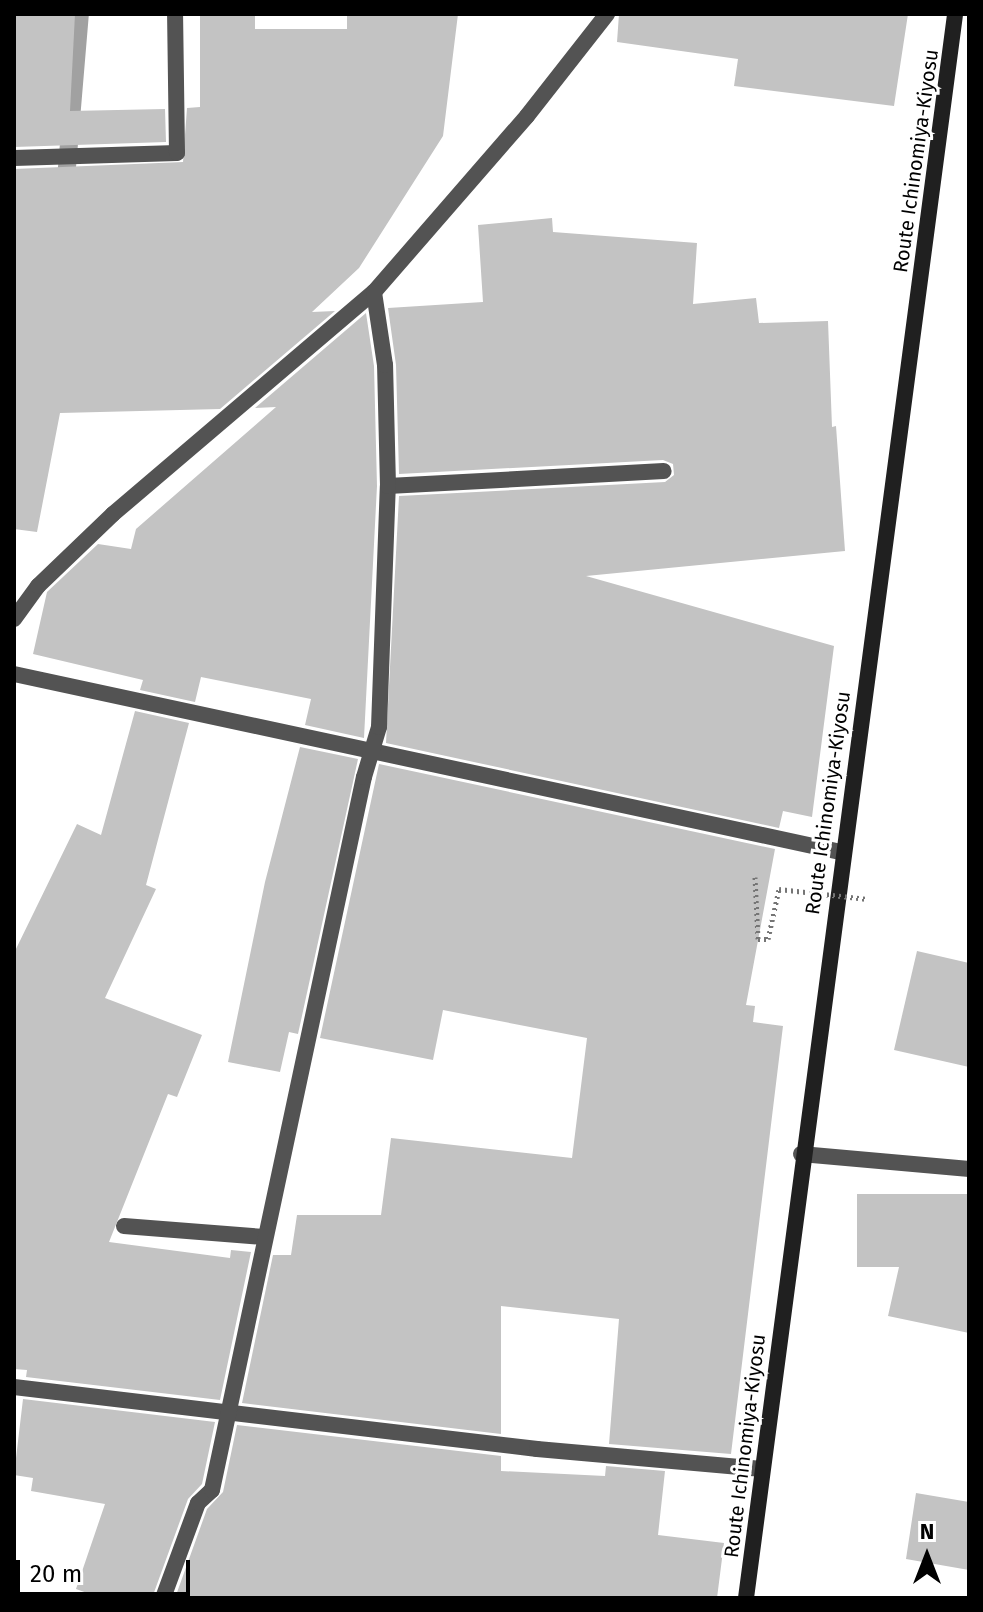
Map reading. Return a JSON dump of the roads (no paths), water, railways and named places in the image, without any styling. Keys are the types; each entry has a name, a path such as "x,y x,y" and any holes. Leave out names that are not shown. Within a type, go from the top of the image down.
{"main road":[{"name":"Route Ichinomiya-Kiyosu","path":"746,1598 801,1154 955,14"}],"street":[{"path":"14,158 177,153 175,14"},
{"path":"14,619 38,586 113,514 374,292 527,116 607,14"},
{"path":"163,1598 198,1503 212,1490 379,727 388,486 385,365 374,292"},
{"path":"388,486 664,471"},
{"path":"14,674 372,755 841,852"},
{"path":"801,1154 969,1169"},
{"path":"124,1226 265,1237"},
{"path":"14,1387 230,1414 762,1469"}],"waterway":[{"path":"65,191 80,14"}]}
